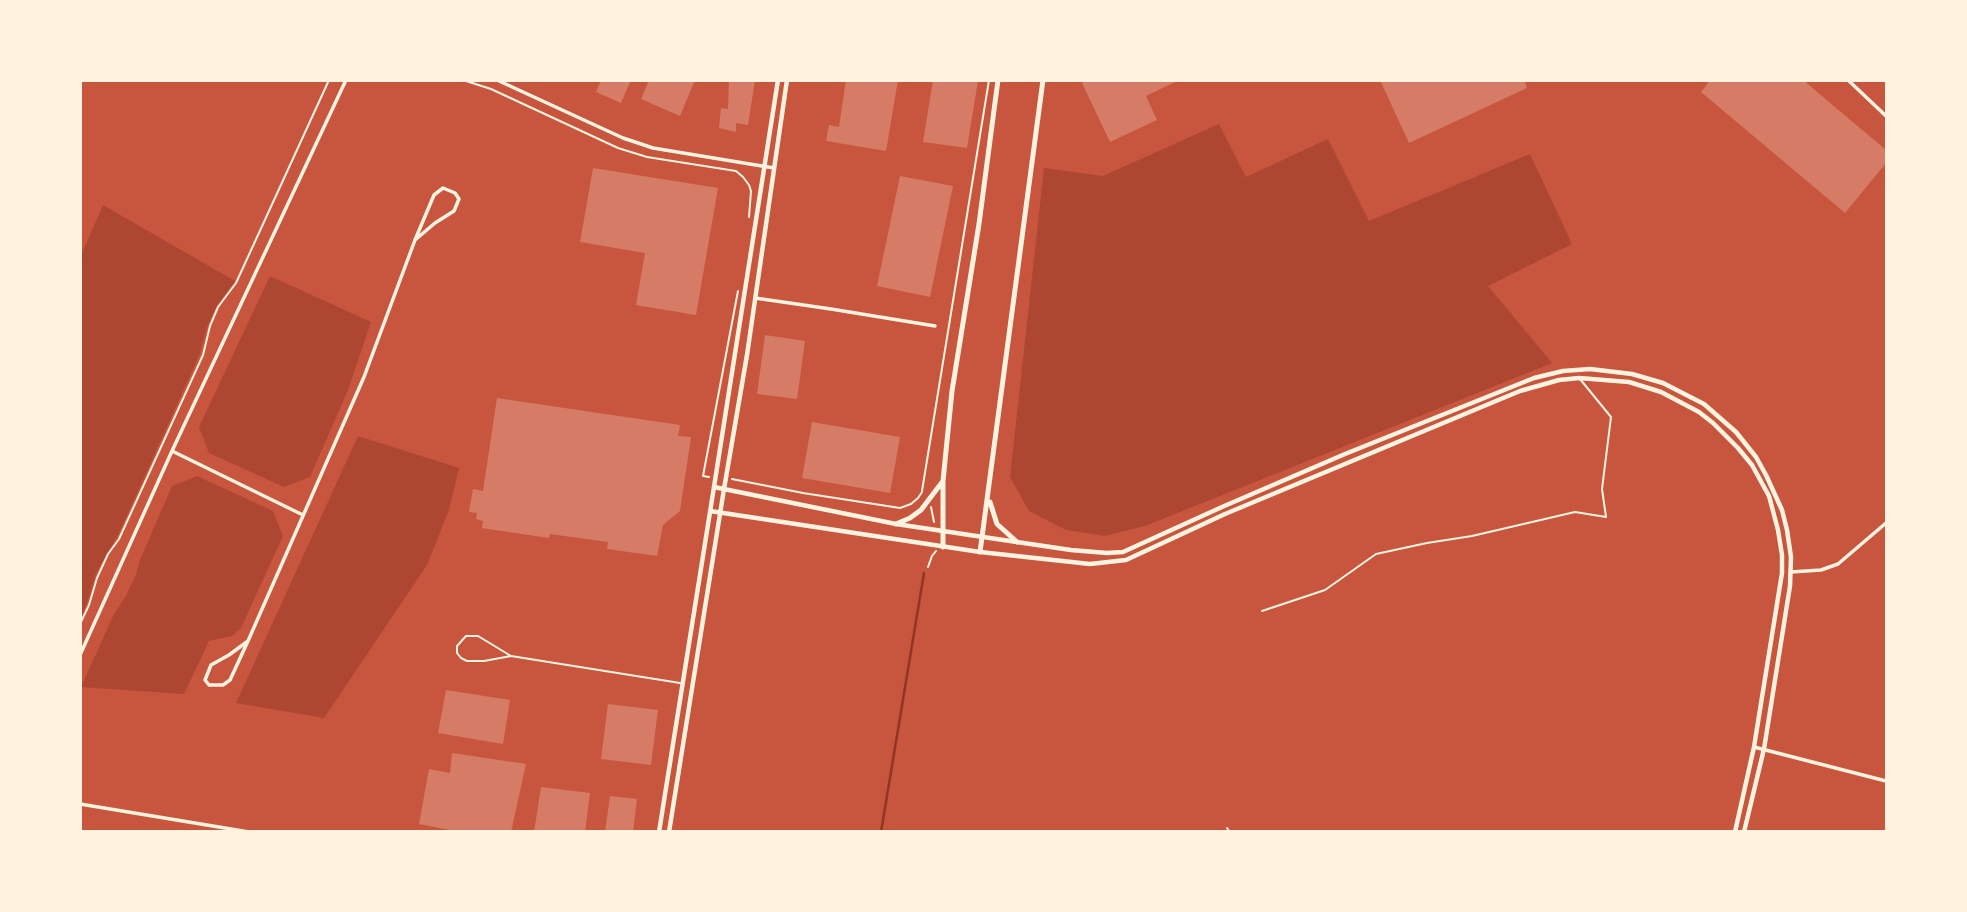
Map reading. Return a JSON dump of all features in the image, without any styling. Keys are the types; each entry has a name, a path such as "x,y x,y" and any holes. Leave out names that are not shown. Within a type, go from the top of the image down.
{"main road":[{"path":"943,547 943,481 951,391 979,224 998,80"},
{"path":"980,552 1043,80"},
{"path":"896,524 910,519 921,510 943,481"},
{"path":"989,496 997,524 1017,542"}],"street":[{"path":"80,655 346,80"},
{"path":"497,80 622,138 653,148 774,168"},
{"path":"659,831 778,80"},
{"path":"669,831 755,298 787,80"},
{"path":"1848,80 1886,116"},
{"path":"247,641 211,665 205,680 209,685 222,685 230,680 364,377 415,240 434,195 443,188 455,192 459,199 454,211 415,240"},
{"path":"743,303 755,298 935,326"},
{"path":"714,487 896,524 1088,552 1123,552 1270,486 1518,383 1549,373 1590,369 1632,374 1664,383 1704,404 1729,425 1756,457 1775,493 1787,530 1791,572 1764,749 1744,831"},
{"path":"710,511 980,552 1090,564 1126,560 1225,514 1503,397 1559,380 1579,378 1629,382 1661,391 1699,412 1724,433 1752,465 1769,496 1780,537 1782,573 1754,747 1735,831"},
{"path":"172,452 303,515"},
{"path":"1791,572 1821,570 1838,564 1886,523"},
{"path":"1754,747 1886,780"},
{"path":"80,804 250,831"}],"lane":[{"path":"1262,611 1320,593 1376,554 1427,542 1472,536 1575,512 1606,517 1602,489 1611,417 1579,378"},
{"path":"1782,573 1791,572"},
{"path":"511,656 478,636 466,636 457,646 457,653 467,661 511,656 683,684"},
{"path":"1227,828 1230,831"}],"path":[{"path":"80,624 97,578 108,554 119,539 203,355 218,307 236,283 329,80"},
{"path":"463,80 491,89 618,148 647,157 736,171 751,191 749,223"},
{"path":"737,480 900,508 918,498 922,492 989,80"},
{"path":"704,476 738,287"},
{"path":"929,500 933,528"},
{"path":"928,567 937,551 932,545"}],"shaded area":[{"path":"1219,124 1246,177 1328,139 1369,221 1530,154 1572,244 1488,286 1552,363 1145,526 1105,536 1066,530 1029,511 1010,477 1044,168 1103,176"},
{"path":"103,205 235,281 217,305 207,327 199,356 118,535 96,573 81,617 81,255"},
{"path":"270,276 371,322 348,390 310,477 284,487 209,453 199,427"},
{"path":"358,436 459,468 449,510 427,565 324,718 236,703"},
{"path":"197,476 273,511 283,536 241,628 232,636 209,641 184,694 81,687 114,614 136,574 172,486"}],"building":[{"path":"601,80 631,80 621,103 596,92"},
{"path":"649,80 695,80 680,116 641,99"},
{"path":"729,80 755,80 748,125 736,123 736,132 719,128 721,108 728,109"},
{"path":"846,80 898,80 886,151 826,141 829,125 839,127"},
{"path":"933,80 978,81 967,148 923,142"},
{"path":"1088,80 1179,80 1146,96 1157,120 1110,142 1082,83"},
{"path":"1380,80 1524,80 1527,88 1409,143"},
{"path":"1706,80 1803,80 1886,150 1886,163 1845,213 1701,92 1708,83"},
{"path":"593,168 718,188 696,315 636,305 645,253 580,242"},
{"path":"900,176 953,186 930,297 877,286"},
{"path":"765,335 805,341 797,399 757,394"},
{"path":"497,398 680,425 678,436 691,437 680,511 663,525 657,556 607,549 608,542 550,534 549,538 482,528 483,521 476,519 477,513 469,512 473,489 483,491"},
{"path":"812,422 900,437 890,493 802,478"},
{"path":"446,690 510,700 503,744 438,733"},
{"path":"608,704 658,710 651,765 601,759"},
{"path":"452,753 526,764 511,832 459,832 419,824 429,769 450,773"},
{"path":"541,787 590,793 585,832 534,832"},
{"path":"610,796 637,799 633,832 605,832"}],"waterway":[{"path":"881,832 924,573"}]}
